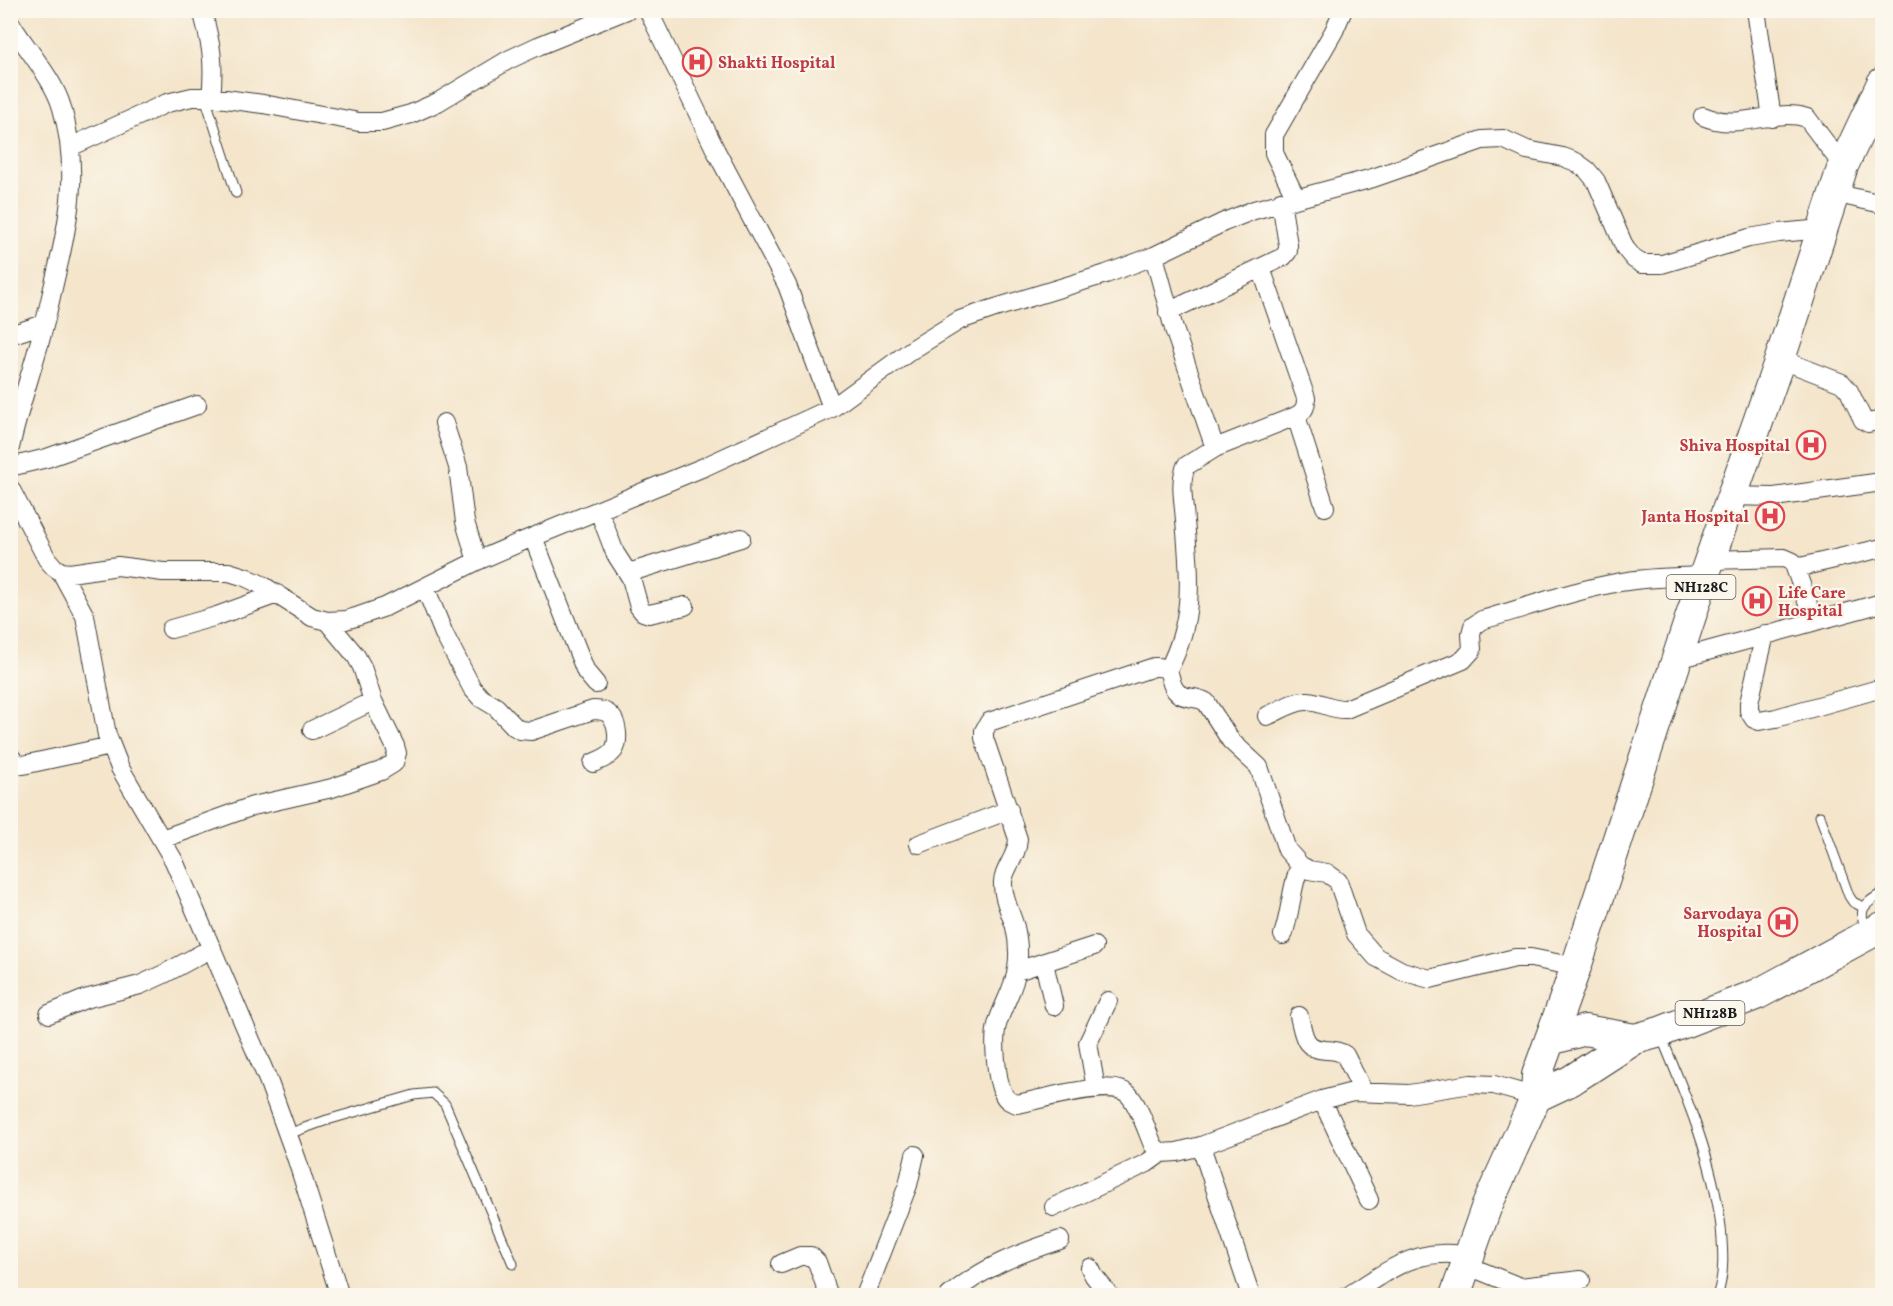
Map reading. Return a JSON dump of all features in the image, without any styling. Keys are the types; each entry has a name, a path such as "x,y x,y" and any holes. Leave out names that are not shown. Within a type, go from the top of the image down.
{"highway":[{"name":"NH128C","path":"1536,1097 1537,1075 1576,967 1731,496 1780,359 1822,229 1839,180 1882,83"},
{"name":"NH128B","path":"1536,1097 1569,1081 1647,1036 1758,994 1872,923"},
{"path":"1576,967 1581,1015 1585,1030"},
{"path":"1550,1040 1585,1030 1647,1036"},
{"path":"1455,1296 1486,1208 1536,1097"}],"street":[{"path":"202,10 213,56 214,71 208,97"},
{"path":"70,147 178,99 208,97 275,106 350,120 382,122 411,114 438,102 518,55 627,10"},
{"path":"648,10 716,151 787,285 832,408"},
{"path":"1168,312 1283,257 1288,251 1289,200 1274,153 1274,135 1334,31 1343,10"},
{"path":"1756,10 1772,118"},
{"path":"10,22 54,90 62,107 73,171 71,206 44,324 10,448"},
{"path":"1703,116 1721,122 1791,115 1807,118 1839,180 1882,204"},
{"path":"61,572 70,573 118,566 163,572 216,571 245,577 277,594 312,617 327,621 346,620 367,613 533,537 704,467 832,408 913,349 960,320 1106,274 1154,256 1224,222 1289,200 1373,178 1482,140 1503,139 1527,150 1563,157 1587,170 1596,182 1625,248 1634,259 1642,264 1662,264 1749,238 1822,229"},
{"path":"1154,256 1168,312 1215,448"},
{"path":"1168,670 1180,646 1189,606 1190,584 1183,472 1186,466 1215,448 1296,416 1306,406 1306,398 1261,268"},
{"path":"10,335 44,324"},
{"path":"1780,359 1842,383 1849,391 1863,420 1868,423 1882,420"},
{"path":"10,467 47,458 197,405"},
{"path":"1296,416 1325,507"},
{"path":"444,423 458,467 465,522 477,561"},
{"path":"1731,496 1774,497 1882,482"},
{"path":"10,488 47,559 61,572 85,616 111,746 120,768 174,861 268,1080 288,1134 340,1296"},
{"path":"599,511 615,553 628,573 639,607 643,612 649,614 685,606"},
{"path":"533,537 586,672 596,684"},
{"path":"628,573 741,538"},
{"path":"1796,568 1882,548"},
{"path":"1267,716 1307,701 1336,710 1346,709 1463,660 1472,650 1471,629 1482,620 1622,581 1784,558 1793,562 1796,568 1814,621"},
{"path":"425,587 444,634 472,688 481,698 496,707 515,727 520,730 531,730 593,710 601,710 610,715 614,720 616,746 608,756 593,763"},
{"path":"171,629 218,616 277,594"},
{"path":"1678,659 1882,603"},
{"path":"162,839 253,807 332,788 388,768 397,758 397,753 373,701 356,656 327,621"},
{"path":"1765,634 1749,703 1749,711 1754,719 1759,721 1776,718 1882,688"},
{"path":"1161,1153 1153,1145 1131,1096 1116,1088 1096,1089 1017,1104 1007,1099 1000,1085 995,1035 1017,971 1018,948 1003,883 1005,873 1017,850 1018,839 984,738 984,731 989,722 1162,666 1168,670 1178,692 1206,702 1235,746 1254,760 1259,767 1287,850 1300,865 1333,876 1341,887 1348,915 1356,934 1376,957 1402,971 1430,979 1515,958 1531,958 1576,967"},
{"path":"312,730 373,701"},
{"path":"10,756 16,764 23,765 111,746"},
{"path":"919,844 1009,810"},
{"path":"1282,935 1288,918 1292,887 1300,865"},
{"path":"1017,971 1094,946"},
{"path":"49,1014 85,999 140,985 212,948"},
{"path":"1044,963 1054,1006"},
{"path":"1096,1089 1088,1043 1108,1001"},
{"path":"1299,1016 1305,1040 1310,1046 1319,1050 1334,1050 1345,1055 1363,1091"},
{"path":"1054,1208 1140,1167 1161,1153 1201,1146 1322,1100 1363,1091 1409,1094 1471,1084 1494,1085 1536,1097"},
{"path":"1322,1100 1369,1200"},
{"path":"1201,1146 1210,1167 1251,1296"},
{"path":"865,1296 905,1193 915,1155"},
{"path":"949,1296 993,1265 1060,1240"},
{"path":"1348,1296 1405,1263 1439,1253 1467,1261 1520,1287 1581,1280"},
{"path":"781,1263 800,1256 811,1256 817,1262 829,1296"},
{"path":"1090,1268 1110,1296"}],"lane":[{"path":"208,97 236,193"},
{"path":"1820,816 1849,896 1872,923 1882,893"},
{"path":"1647,1036 1689,1103 1706,1150 1718,1198 1723,1264 1717,1296"},
{"path":"288,1134 327,1120 414,1095 433,1093 445,1104 513,1264"}],"place":[{"name":"Shakti Hospital","path":"697,62"},
{"name":"Shiva Hospital","path":"1811,445"},
{"name":"Janta Hospital","path":"1770,516"},
{"name":"Life Care Hospital","path":"1757,601"},
{"name":"Sarvodaya Hospital","path":"1783,922"}]}
